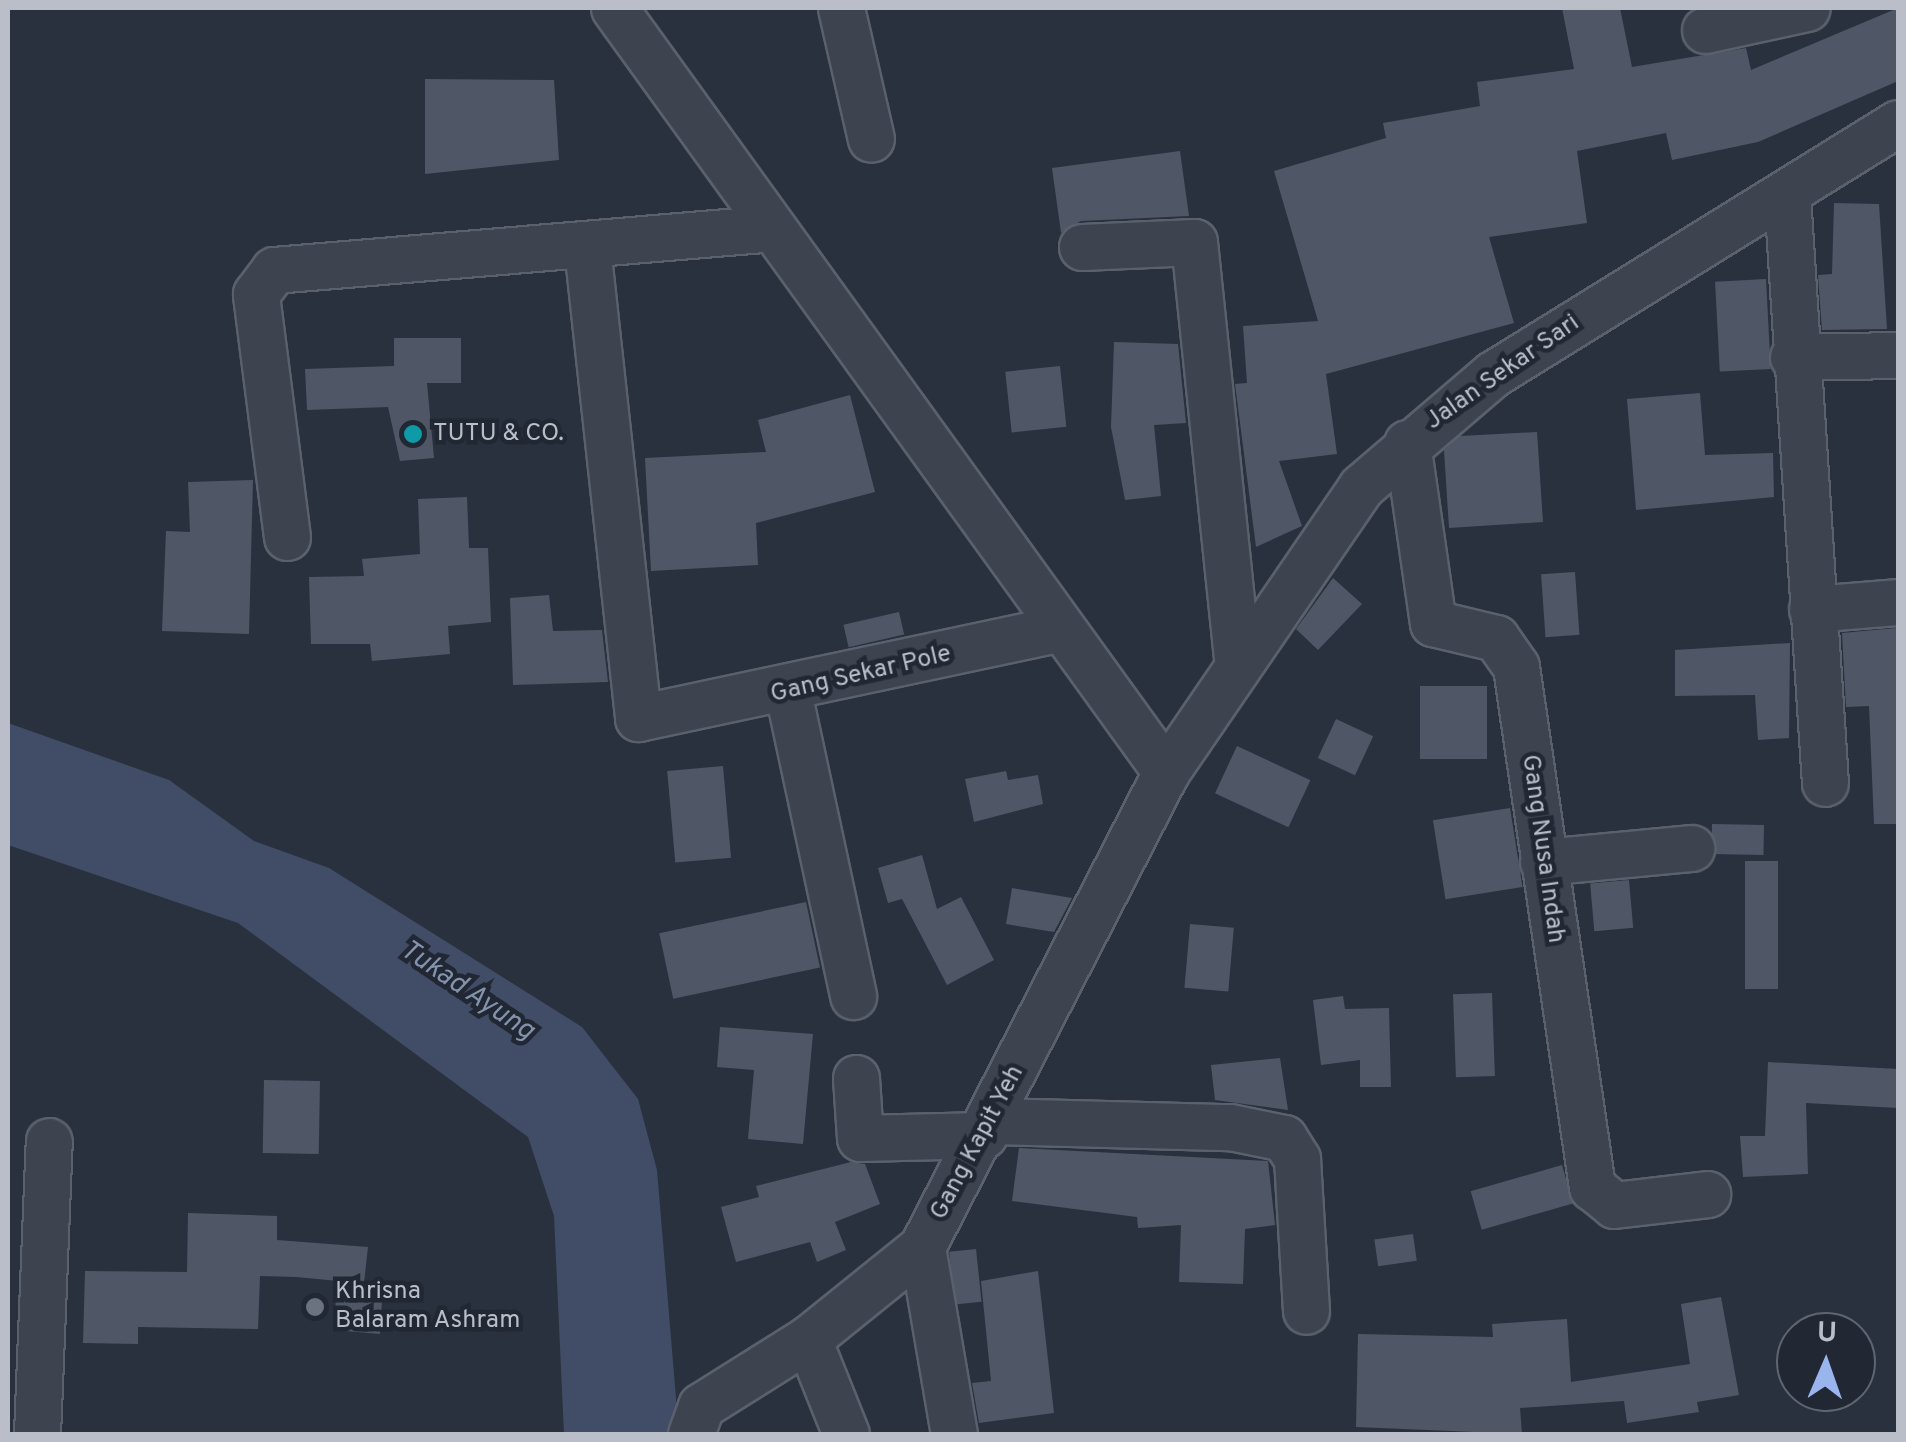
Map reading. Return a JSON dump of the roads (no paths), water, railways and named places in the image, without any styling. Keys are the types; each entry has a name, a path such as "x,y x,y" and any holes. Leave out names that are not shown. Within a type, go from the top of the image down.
{"street":[{"path":"614,8 1055,629 1166,772"},
{"path":"841,8 870,140"},
{"path":"1705,30 1807,8"},
{"name":"Jalan Sekar Sari","path":"1166,772 1236,657 1362,487 1407,443 1493,374 1787,196 1898,122"},
{"path":"1787,196 1793,357 1825,783"},
{"path":"287,537 261,280 274,270 587,247 771,228"},
{"path":"1082,247 1178,236 1196,249 1236,657"},
{"name":"Gang Sekar Pole","path":"587,247 630,692 638,718 666,718 788,692 1055,629"},
{"path":"1793,357 1898,355"},
{"name":"Gang Nusa Indah","path":"1407,443 1433,623 1496,638 1516,668 1598,1200 1637,1206 1707,1194"},
{"path":"1812,609 1898,602"},
{"path":"788,692 853,996"},
{"name":"Gang Kapit Yeh","path":"690,1430 701,1406 808,1339 922,1248 988,1128 1166,772"},
{"path":"1544,862 1690,848"},
{"path":"856,1078 860,1138 988,1128 1230,1127 1284,1138 1297,1159 1306,1310"},
{"path":"27,1430 49,1141"},
{"path":"922,1248 954,1434"},
{"path":"808,1339 846,1434"}],"water":[{"name":"Tukad Ayung","path":"8,723 169,780 254,841 329,868 582,1027 638,1099 657,1170 679,1434 564,1434 554,1216 528,1137 238,923 8,845"}],"place":[{"name":"TUTU & CO.","path":"413,434"},
{"name":"Khrisna Balaram Ashram","path":"315,1307"}]}
